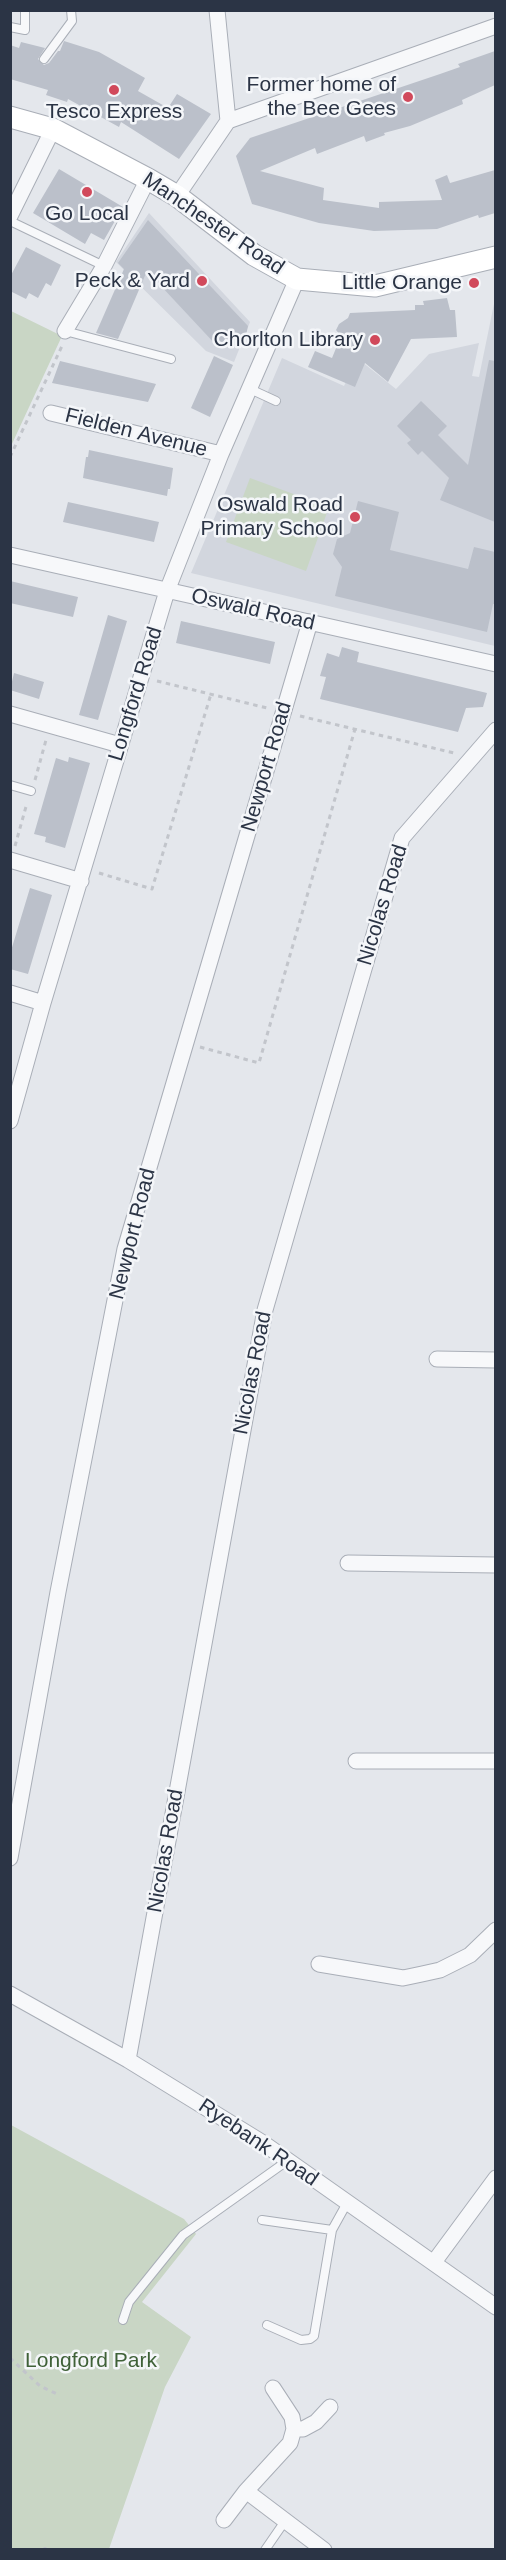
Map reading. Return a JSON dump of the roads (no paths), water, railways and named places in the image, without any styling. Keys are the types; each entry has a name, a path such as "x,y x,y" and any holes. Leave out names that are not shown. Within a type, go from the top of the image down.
{"main road":[{"name":"Manchester Road","path":"10,117 52,129 148,179 177,196 254,255 297,279 375,286 495,256"}],"street":[{"path":"217,10 228,121"},
{"path":"177,196 228,121 495,26"},
{"path":"10,216 52,129"},
{"path":"65,331 104,266 148,179"},
{"name":"Longford Road","path":"10,1121 43,1003 167,591 221,454 297,279"},
{"name":"Fielden Avenue","path":"51,413 221,454"},
{"name":"Oswald Road","path":"10,555 495,664"},
{"name":"Newport Road","path":"10,1858 58,1592 126,1249 310,622"},
{"path":"10,714 120,745"},
{"name":"Nicolas Road","path":"128,2060 264,1310 402,838 495,730"},
{"path":"10,860 83,875"},
{"path":"10,993 43,1003"},
{"path":"437,1359 495,1360"},
{"path":"348,1563 495,1565"},
{"path":"356,1761 495,1761"},
{"path":"319,1964 403,1978 440,1970 470,1955 495,1930"},
{"name":"Ryebank Road","path":"10,1994 128,2060 263,2143 495,2307"},
{"path":"434,2262 495,2178"},
{"path":"224,2520 246,2491 290,2443 294,2429 292,2418 273,2388"},
{"path":"294,2429 310,2426 330,2407"},
{"path":"246,2491 324,2550"}],"lane":[{"path":"10,27 25,30 25,10"},
{"path":"44,59 72,21 71,10"},
{"path":"10,221 104,266"},
{"path":"65,331 171,359"},
{"path":"249,389 276,400"},
{"path":"10,785 31,791"},
{"path":"123,2320 129,2302 189,2229 287,2161"},
{"path":"267,2325 301,2340 314,2336 332,2230 347,2203"},
{"path":"262,2220 332,2230"},
{"path":"265,2550 285,2521"}],"place":[{"name":"Tesco Express","path":"114,90"},
{"name":"Former home of the Bee Gees","path":"408,97"},
{"name":"Go Local","path":"87,192"},
{"name":"Peck & Yard","path":"202,281"},
{"name":"Little Orange","path":"474,283"},
{"name":"Chorlton Library","path":"375,340"},
{"name":"Oswald Road Primary School","path":"355,517"}],"park label":[{"name":"Longford Park","path":"91,2361"}]}
